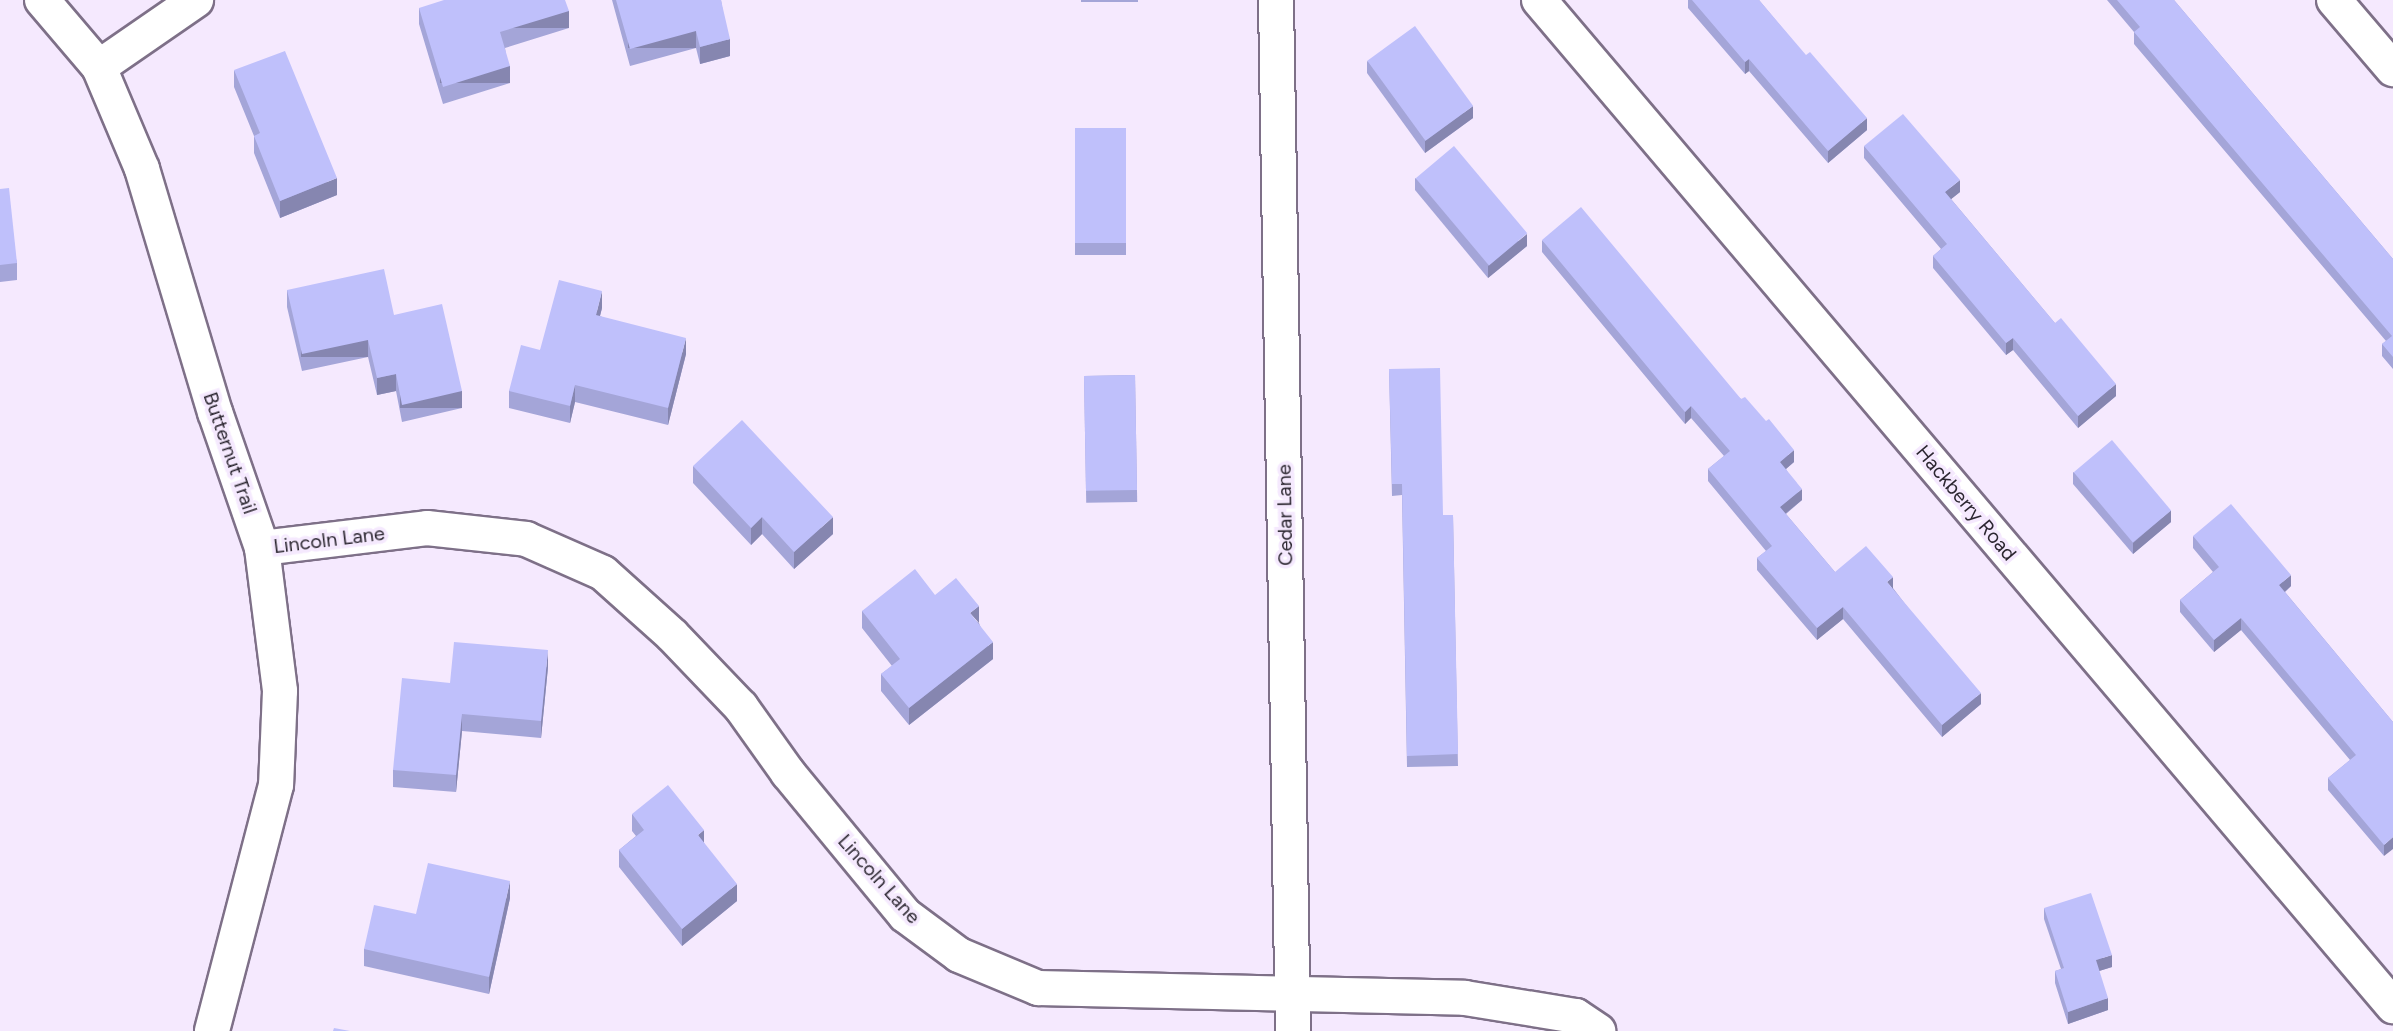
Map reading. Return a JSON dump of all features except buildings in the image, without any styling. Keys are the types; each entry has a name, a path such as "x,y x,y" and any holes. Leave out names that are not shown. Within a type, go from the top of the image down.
{"street":[{"name":"Butternut Trail","path":"42,0 99,67 142,169 215,412 262,548 280,691 276,785 212,1031"},
{"path":"99,67 196,0"},
{"name":"Cedar Lane","path":"1276,0 1293,1031"},
{"name":"Hackberry Road","path":"1539,0 2393,1006"},
{"path":"2334,0 2393,69"},
{"name":"Lincoln Lane","path":"262,548 427,528 526,539 603,573 672,635 741,707 788,773 905,915 959,955 1038,988 1465,998 1576,1016 1598,1031"}]}
